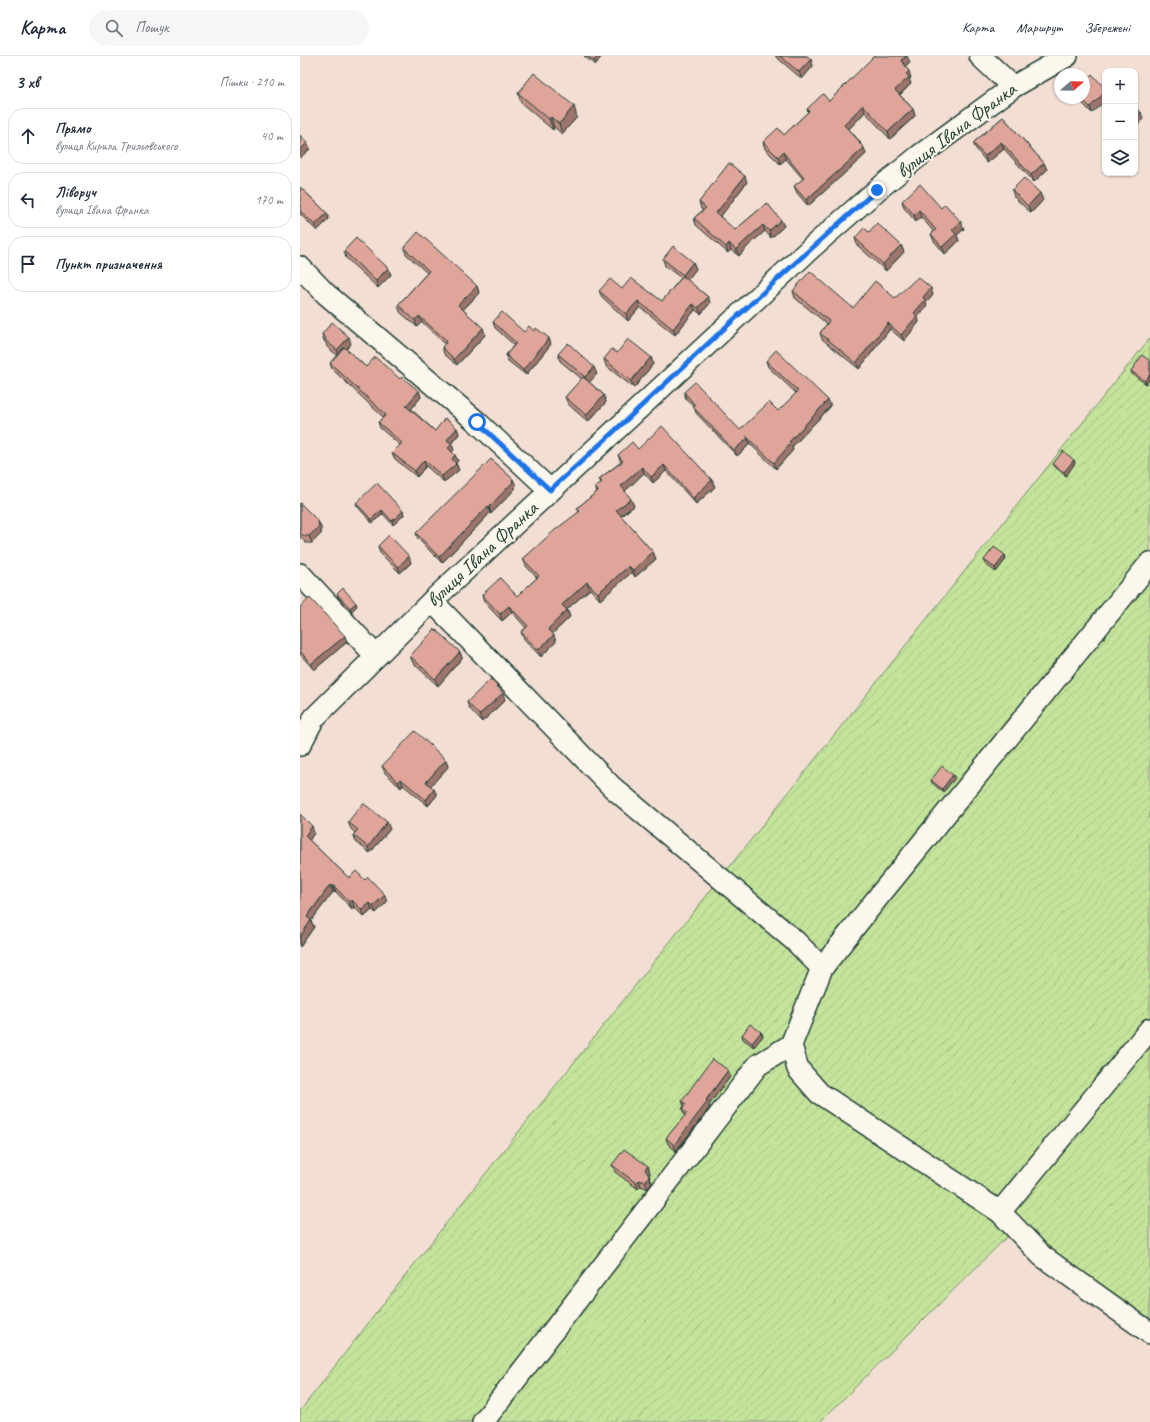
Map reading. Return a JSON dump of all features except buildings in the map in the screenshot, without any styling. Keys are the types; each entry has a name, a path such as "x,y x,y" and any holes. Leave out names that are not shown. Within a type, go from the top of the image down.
{"street":[{"path":"980,56 1013,87"},
{"name":"вулиця Івана Франка","path":"300,745 307,721 550,490 811,248 919,156 1013,87 1067,56"},
{"path":"300,267 326,294 477,422 550,490"},
{"path":"483,1422 758,1065 791,1045 822,968 878,896 1150,563"},
{"path":"300,574 376,656"},
{"path":"432,601 612,787 795,941 822,968"},
{"path":"1000,1212 1150,1029"},
{"path":"791,1045 798,1070 819,1093 1000,1212 1042,1256 1150,1333"}],"green space":[{"path":"1150,338 1150,1322 1046,1249 1020,1224 820,1422 300,1422 300,1411 451,1217"}],"route":[{"path":"477,422 550,490 811,248 877,190"}]}
